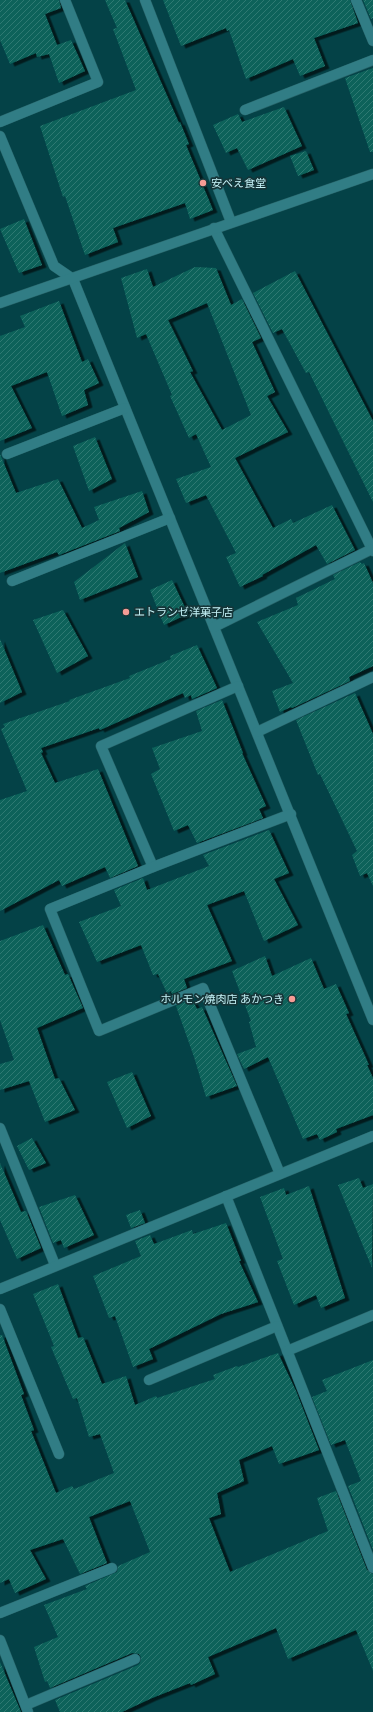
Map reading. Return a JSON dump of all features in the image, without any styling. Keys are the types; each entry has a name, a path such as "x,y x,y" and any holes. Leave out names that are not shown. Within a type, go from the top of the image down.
{"street":[{"path":"0,122 98,82 65,0"},
{"path":"146,0 231,222"},
{"path":"356,0 373,42"},
{"path":"245,110 373,60"},
{"path":"0,136 54,266 73,279 238,686 371,1007 373,1020"},
{"path":"0,303 373,174"},
{"path":"214,228 373,550 214,627"},
{"path":"7,454 125,408"},
{"path":"12,581 170,518"},
{"path":"257,732 373,677"},
{"path":"153,867 101,746 238,686"},
{"path":"280,1174 203,988 99,1031 50,909 153,867 291,814"},
{"path":"0,1128 55,1265"},
{"path":"0,1288 373,1136"},
{"path":"226,1196 373,1568"},
{"path":"0,1309 59,1454"},
{"path":"287,1351 373,1315"},
{"path":"149,1380 278,1326"},
{"path":"0,1613 112,1568"},
{"path":"0,1640 27,1709 134,1659"}],"building":[{"path":"0,0 59,0 61,8 45,14 57,45 71,40 85,71 59,83 49,54 37,57 36,53 10,64 0,40"},
{"path":"105,0 125,0 179,123 180,122 189,144 186,145 213,210 190,219 185,203 113,228 118,242 85,255 65,196 63,197 40,126 136,90 113,29 117,28"},
{"path":"163,0 350,0 358,23 314,38 325,66 300,76 293,59 246,79 229,30 227,31 226,28 181,46"},
{"path":"363,0 373,0 373,18 371,19"},
{"path":"373,68 373,152 370,152 345,78"},
{"path":"284,107 302,146 248,170 237,148 226,153 213,125 238,114 242,122"},
{"path":"306,151 314,170 298,176 290,156"},
{"path":"24,219 42,265 19,273 0,229"},
{"path":"195,267 216,268 231,305 242,299 261,338 252,342 275,392 267,396 288,432 235,458 273,528 291,519 293,523 332,505 355,550 327,564 316,545 262,575 263,576 240,587 226,557 236,553 206,495 186,503 176,479 211,467 196,434 189,438 170,396 172,395 146,334 137,338 121,278 147,269 153,287","holes":["207,303 251,415 222,430 190,372 193,371 168,320"]},
{"path":"295,271 373,421 373,502 309,372 306,373 282,329 273,333 253,293"},
{"path":"59,301 82,362 88,359 99,383 84,390 88,405 62,416 47,372 11,386 32,428 0,441 0,336 25,327 20,316"},
{"path":"95,437 112,479 89,491 73,446"},
{"path":"0,454 16,493 58,479 82,528 99,520 94,507 142,491 149,512 119,528 120,531 59,555 57,552 0,573"},
{"path":"125,543 138,577 80,600 74,582"},
{"path":"360,562 362,564 364,563 373,583 373,666 349,677 350,681 292,708 291,707 280,712 272,691 293,683 257,622 298,605 296,598 335,579 333,575"},
{"path":"172,580 188,614 164,625 150,590"},
{"path":"63,610 88,656 57,673 33,620"},
{"path":"0,639 22,692 0,703"},
{"path":"197,645 217,688 192,699 191,695 185,698 183,693 100,730 99,728 41,748 43,752 41,753 55,783 98,769 138,866 110,878 105,867 62,886 59,880 0,911 0,800 27,791 1,729 5,727 3,724 130,678 129,676 171,659 170,656"},
{"path":"355,693 373,734 373,886 367,873 360,876 352,855 357,851 320,774 318,775 296,720"},
{"path":"222,700 242,753 266,806 259,809 263,818 197,843 188,825 174,831 151,774 160,769 152,748 202,731 196,711"},
{"path":"269,830 289,873 274,879 298,925 264,941 244,891 207,905 232,961 184,979 187,988 172,994 171,991 167,993 158,974 153,975 141,945 97,962 79,922 121,906 114,890 143,878 147,890 209,866 203,855"},
{"path":"43,925 65,975 68,974 83,1008 37,1028 55,1079 59,1078 75,1110 45,1122 29,1081 0,1090 0,1064 14,1060 0,1020 0,941"},
{"path":"265,956 272,976 311,958 324,989 336,984 349,1013 346,1014 369,1065 367,1065 373,1078 373,1115 336,1129 337,1132 320,1140 317,1134 303,1139 268,1057 244,1069 237,1054 256,1047 249,1022 251,1021 232,971"},
{"path":"192,999 197,1009 202,1007 237,1086 206,1097 176,1006"},
{"path":"132,1072 151,1116 127,1128 107,1082"},
{"path":"32,1138 46,1163 29,1170 17,1146"},
{"path":"0,1163 21,1212 26,1211 41,1248 17,1259 0,1220"},
{"path":"359,1178 363,1188 373,1184 372,1268 338,1185"},
{"path":"309,1186 345,1298 321,1308 316,1295 294,1305 277,1261 283,1259 260,1197 284,1188 286,1195"},
{"path":"75,1195 94,1235 64,1248 61,1240 53,1243 39,1207"},
{"path":"140,1210 145,1223 131,1228 126,1215"},
{"path":"226,1223 241,1261 239,1261 258,1302 221,1314 149,1349 153,1359 133,1367 115,1316 109,1318 93,1276 141,1256 135,1241 150,1235 154,1244 192,1230 193,1234"},
{"path":"58,1284 78,1338 83,1337 102,1384 126,1376 135,1405 156,1396 157,1398 215,1379 213,1375 278,1353 296,1391 319,1450 279,1464 272,1446 239,1460 244,1481 217,1493 221,1514 209,1518 230,1572 328,1531 317,1498 336,1491 367,1570 373,1574 373,1671 356,1630 288,1659 276,1628 208,1657 215,1674 191,1685 190,1683 152,1698 122,1712 60,1712 55,1700 138,1665 141,1657 139,1654 132,1653 50,1688 47,1681 45,1682 34,1647 58,1637 44,1605 87,1589 85,1586 117,1572 118,1566 150,1552 130,1501 89,1517 107,1563 80,1574 63,1539 30,1550 46,1579 15,1593 9,1579 0,1583 0,1335 2,1335 24,1394 21,1395 34,1430 31,1431 56,1493 72,1486 74,1489 114,1473 100,1434 89,1437 77,1398 73,1399 51,1347 54,1346 33,1294"},
{"path":"373,1360 373,1550 348,1486 361,1481 345,1440 331,1445 312,1397 327,1391 322,1380"},
{"path":"0,1662 21,1712 0,1712"}],"place":[{"name":"安べえ食堂","path":"203,183"},
{"name":"エトランゼ洋菓子店","path":"126,612"},
{"name":"ホルモン焼肉店 あかつき","path":"292,999"}]}
